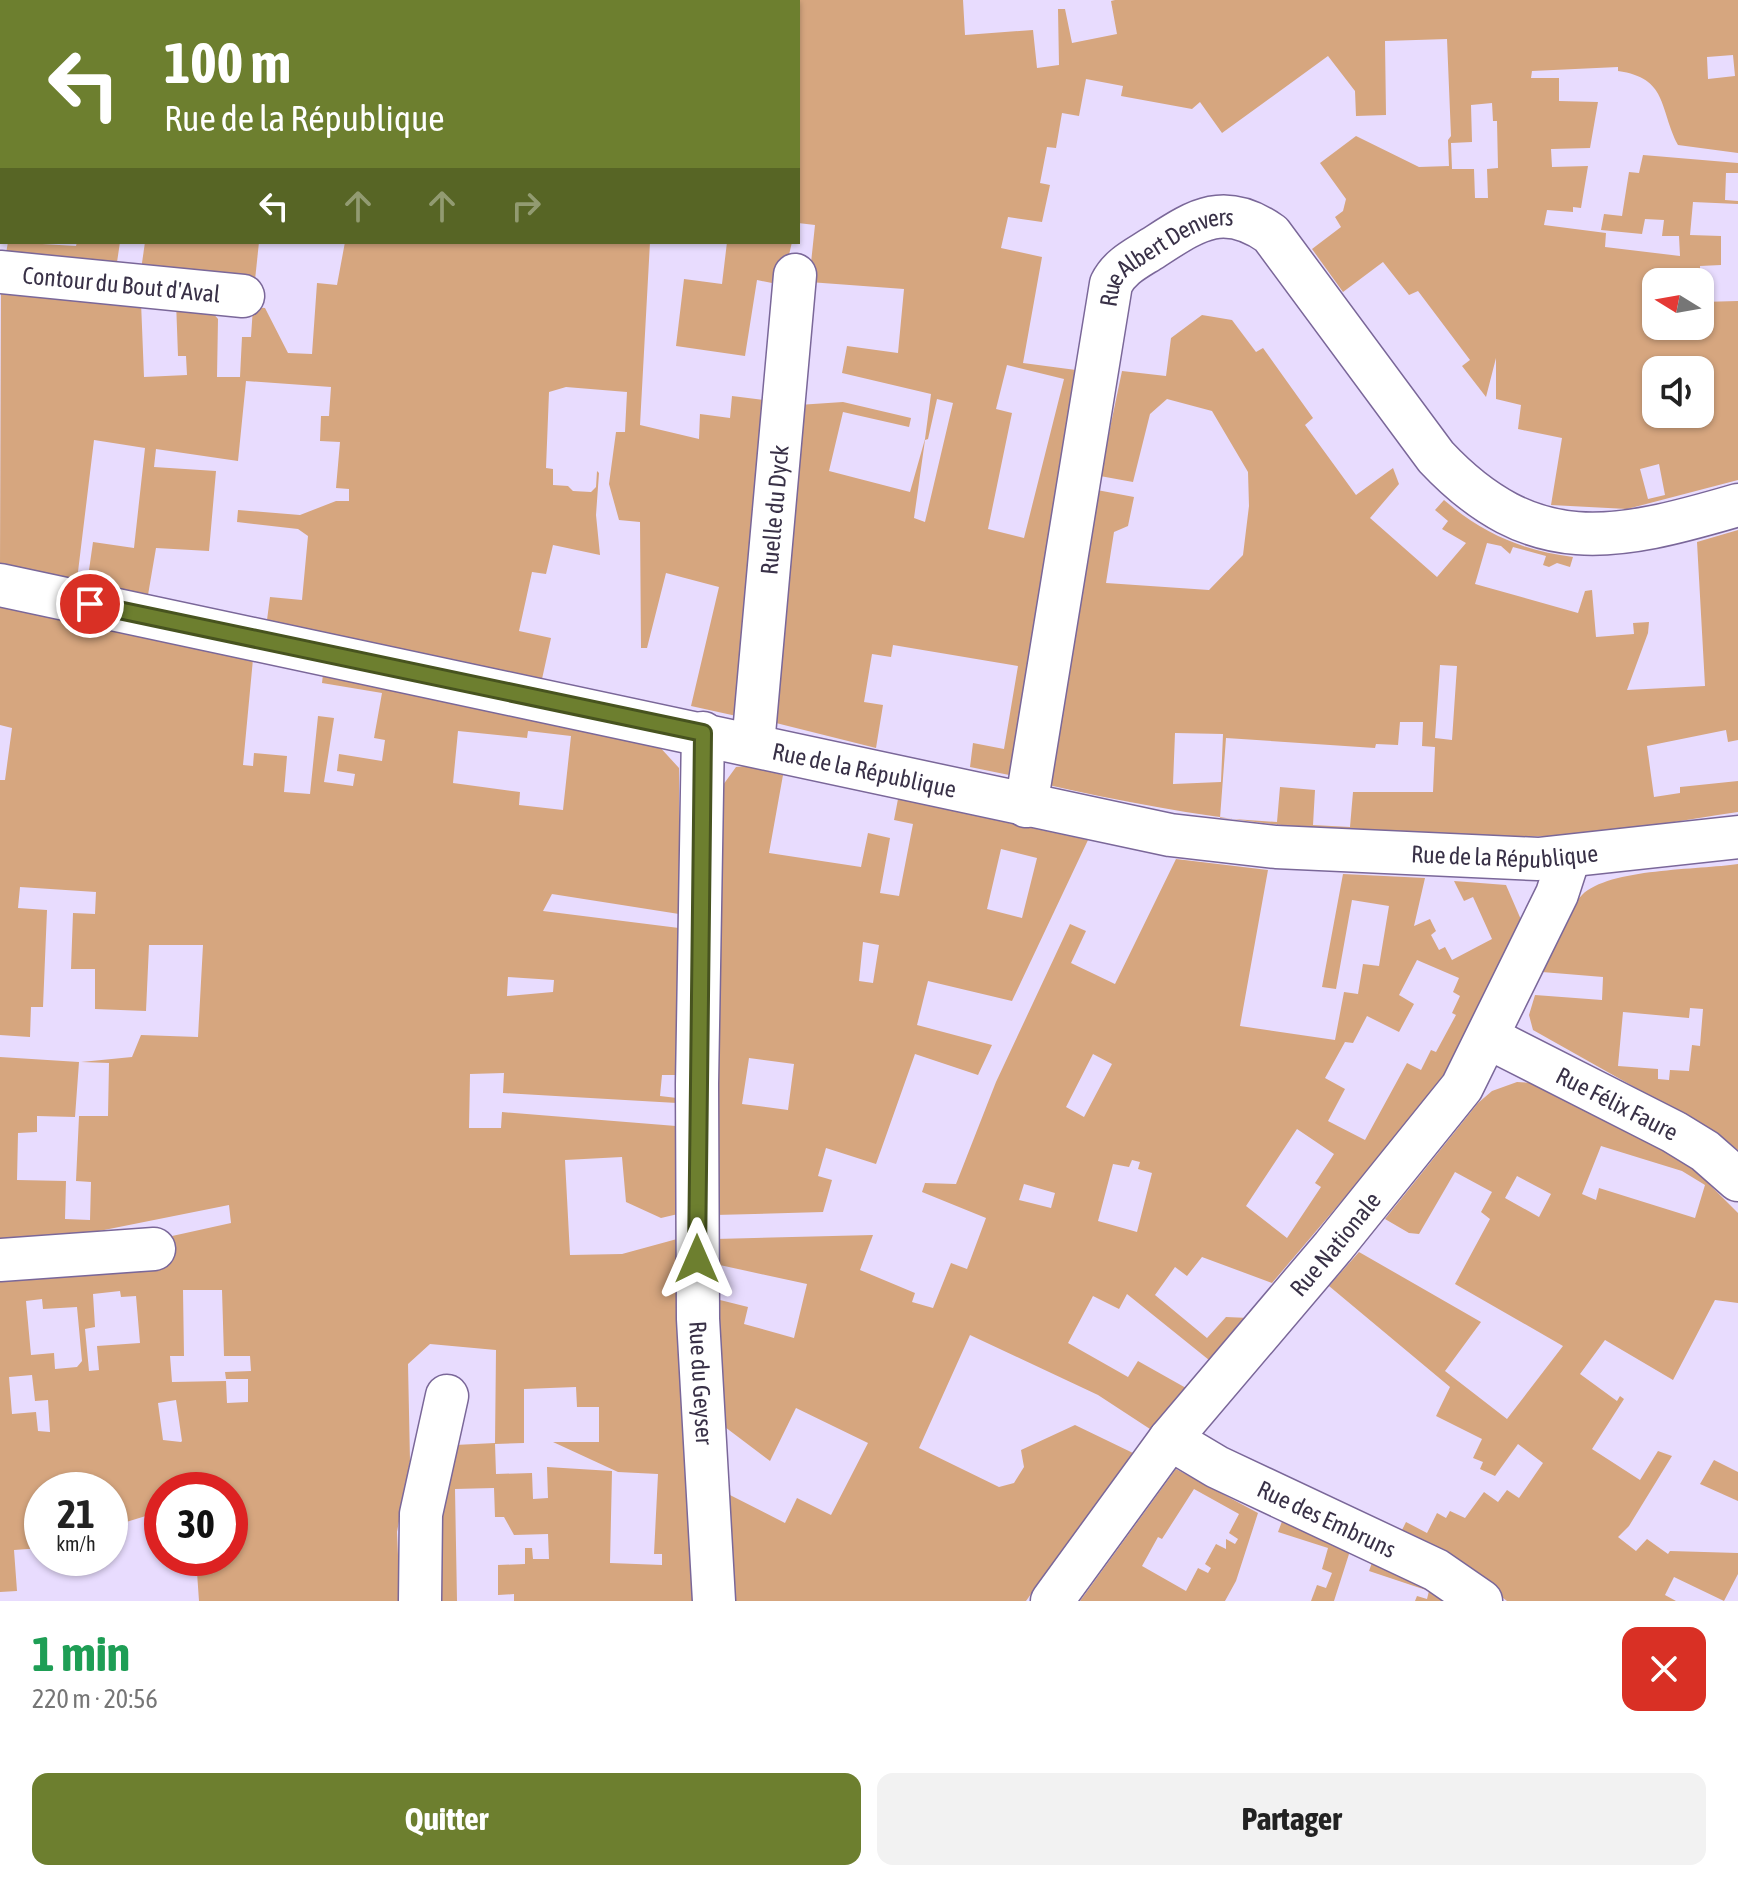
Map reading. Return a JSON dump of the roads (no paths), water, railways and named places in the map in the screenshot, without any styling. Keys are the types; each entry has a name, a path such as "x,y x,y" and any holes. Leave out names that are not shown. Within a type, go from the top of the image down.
{"street":[{"name":"Rue Albert Denvers","path":"1026,806 1111,284 1124,266 1198,219 1235,218 1271,234 1436,457 1466,487 1516,517 1550,530 1603,535 1660,527 1738,505"},
{"name":"Contour du Bout d'Aval","path":"0,272 243,296"},
{"name":"Ruelle du Dyck","path":"753,745 795,275"},
{"name":"Rue de la République","path":"0,585 1170,835 1249,844 1538,859 1738,837"},
{"name":"Rue du Geyser","path":"703,733 697,1084 698,1319 714,1601"},
{"name":"Rue Nationale","path":"1052,1601 1170,1439 1444,1112 1489,1038 1557,894 1569,857"},
{"name":"Rue Félix Faure","path":"1489,1038 1682,1137 1738,1180"},
{"path":"0,1260 154,1249"},
{"path":"420,1601 421,1514 447,1396"},
{"name":"Rue des Embruns","path":"1170,1439 1217,1467 1436,1570 1481,1601"}]}
